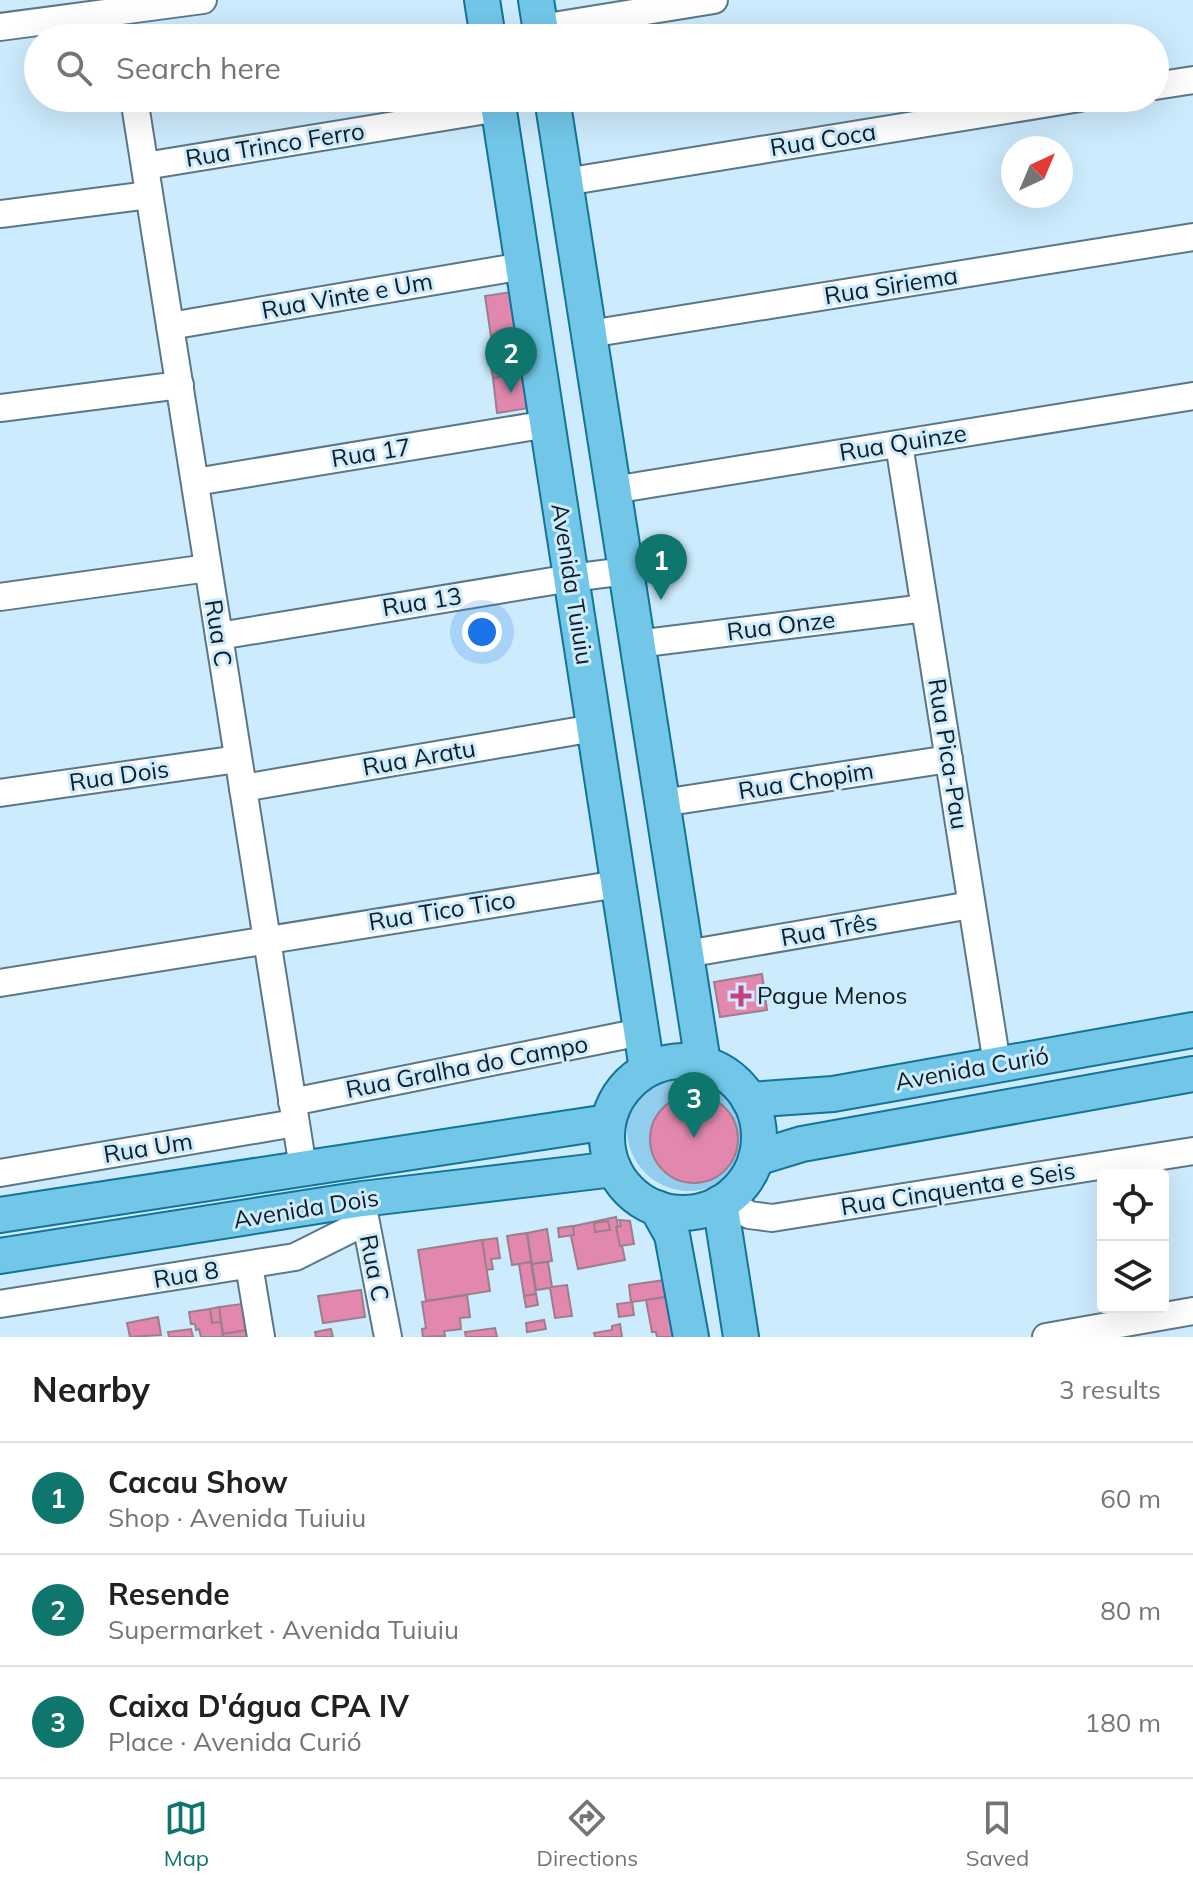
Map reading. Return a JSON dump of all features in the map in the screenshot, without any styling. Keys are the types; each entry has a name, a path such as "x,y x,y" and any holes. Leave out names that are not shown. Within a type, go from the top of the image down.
{"main road":[{"path":"482,0 486,24"},
{"name":"Avenida Tuiuiu","path":"499,112 647,1069"},
{"path":"554,112 703,1063"},
{"name":"Avenida Curió","path":"749,1100 833,1094 1193,1030"},
{"path":"665,1062 703,1063 729,1077 749,1100 757,1118 759,1138 756,1158 745,1181 724,1201 700,1211 678,1213 657,1208 625,1186 614,1169 607,1146 608,1122 615,1100 629,1082 647,1069 665,1062"},
{"name":"Avenida Curió","path":"756,1158 802,1144 1193,1074"},
{"name":"Avenida Dois","path":"0,1215 608,1122"},
{"name":"Avenida Dois","path":"0,1256 364,1211 614,1169"},
{"path":"724,1201 741,1337"},
{"path":"657,1208 672,1235 691,1337"}],"street":[{"path":"36,24 121,17 203,0"},
{"path":"540,22 714,0"},
{"path":"0,27 24,25"},
{"path":"1169,84 1193,80"},
{"name":"Rua C","path":"136,112 303,1168"},
{"name":"Rua Trinco Ferro","path":"145,166 448,112"},
{"name":"Rua Coca","path":"565,182 994,112"},
{"path":"0,214 149,195"},
{"name":"Rua Siriema","path":"589,334 1193,237"},
{"name":"Rua Vinte e Um","path":"170,326 523,266"},
{"path":"0,408 180,385"},
{"name":"Rua Quinze","path":"613,490 1193,396"},
{"name":"Rua 17","path":"195,482 548,424"},
{"name":"Rua Pica-Pau","path":"899,444 997,1064"},
{"path":"0,597 208,568"},
{"name":"Rua 13","path":"219,636 626,571"},
{"name":"Rua Onze","path":"637,644 925,608"},
{"name":"Rua Aratu","path":"243,788 594,728"},
{"name":"Rua Dois","path":"0,793 238,759"},
{"name":"Rua Chopim","path":"662,803 949,759"},
{"name":"Rua Tico Tico","path":"266,939 618,884"},
{"name":"Rua Três","path":"686,954 971,905"},
{"path":"0,983 266,939"},
{"name":"Rua Gralha do Campo","path":"294,1113 641,1032"},
{"name":"Rua Um","path":"0,1173 294,1113"},
{"name":"Rua Cinquenta e Seis","path":"724,1201 749,1215 772,1218 1193,1151"},
{"name":"Rua C","path":"364,1211 388,1337"},
{"name":"Rua 8","path":"0,1304 295,1257 364,1211"},
{"path":"249,1265 261,1337"},
{"path":"1046,1337 1193,1311"}],"shaded area":[{"path":"689,1067 713,1071 733,1085 747,1105 751,1129 747,1153 733,1173 713,1187 689,1191 665,1187 645,1173 631,1153 627,1129 631,1105 645,1085 665,1071"}],"building":[{"path":"512,292 524,374 493,378 488,350 493,350 485,296"},
{"path":"524,374 529,408 497,413 493,378"},
{"name":"Pague Menos","path":"762,974 767,1010 720,1017 714,982"},
{"path":"694,1095 711,1098 725,1108 735,1122 738,1139 735,1156 725,1170 711,1180 694,1183 677,1180 663,1170 653,1156 650,1139 653,1122 663,1108 677,1098"},
{"path":"616,1217 625,1260 578,1269 569,1227"},
{"path":"619,1220 630,1221 634,1244 620,1246 616,1227 621,1226"},
{"path":"608,1221 610,1230 595,1232 594,1223"},
{"path":"573,1226 574,1235 559,1237 558,1228"},
{"path":"547,1229 552,1261 532,1264 527,1233"},
{"path":"527,1233 531,1262 512,1265 507,1236"},
{"path":"497,1238 500,1258 491,1259 493,1269 486,1270 482,1240"},
{"path":"482,1240 490,1291 426,1301 418,1250"},
{"path":"531,1262 536,1294 524,1296 519,1264"},
{"path":"548,1262 552,1287 567,1285 572,1316 555,1318 550,1288 536,1290 532,1264"},
{"path":"672,1279 674,1296 631,1302 629,1285"},
{"path":"361,1290 365,1317 323,1323 318,1296"},
{"path":"536,1294 538,1305 526,1307 524,1296"},
{"path":"467,1295 470,1317 460,1318 461,1329 444,1331 445,1336 423,1337 422,1329 426,1328 422,1302"},
{"path":"678,1295 684,1337 657,1337 656,1332 652,1332 646,1300"},
{"path":"632,1302 634,1315 619,1317 617,1304"},
{"path":"249,1303 253,1329 223,1334 219,1307"},
{"path":"219,1307 221,1322 212,1323 210,1309"},
{"path":"210,1309 212,1323 221,1322 223,1337 201,1337 199,1329 196,1330 195,1324 191,1324 189,1312"},
{"path":"158,1317 161,1335 130,1337 127,1323"},
{"path":"544,1320 546,1329 527,1332 526,1323"},
{"path":"620,1324 622,1337 595,1337 594,1333 612,1330 612,1326"},
{"path":"495,1328 497,1337 466,1337 465,1332"},
{"path":"191,1329 193,1337 169,1337 168,1332"},
{"path":"253,1329 254,1337 223,1337 223,1334"},
{"path":"331,1329 333,1337 316,1337 315,1332"}],"place":[{"name":"Resende","path":"511,393"},
{"name":"Cacau Show","path":"661,600"},
{"name":"Pague Menos","path":"741,996"},
{"name":"Caixa D'água CPA IV","path":"694,1138"}]}
